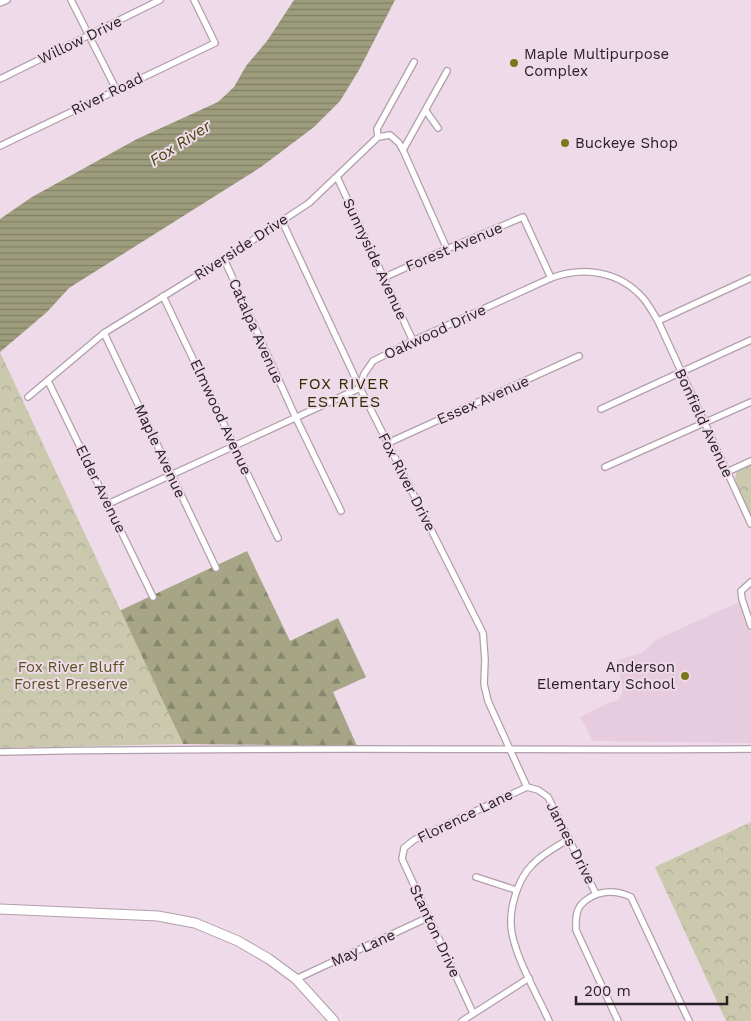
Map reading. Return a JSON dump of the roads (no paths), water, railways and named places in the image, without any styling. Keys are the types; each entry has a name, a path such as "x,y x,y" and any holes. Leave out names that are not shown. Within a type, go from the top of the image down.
{"main road":[{"path":"0,909 158,916 195,923 252,948 296,979 334,1021"}],"street":[{"path":"0,3 7,0"},
{"path":"71,0 116,89"},
{"name":"Willow Drive","path":"0,79 160,0"},
{"name":"River Road","path":"0,146 215,43 194,0"},
{"name":"Riverside Drive","path":"28,397 104,333 224,259 309,203 378,137 377,129 414,62"},
{"path":"403,150 447,71"},
{"path":"426,111 438,128"},
{"path":"378,137 390,135 399,143 447,249"},
{"name":"Sunnyside Avenue","path":"337,177 413,340"},
{"name":"Forest Avenue","path":"385,277 523,217 551,278"},
{"name":"Fox River Drive","path":"282,220 360,388 483,633 484,684 488,701 510,749"},
{"name":"Catalpa Avenue","path":"224,259 296,418 341,511"},
{"name":"Oakwood Drive","path":"360,388 364,374 374,361 413,340 551,278 564,274 598,272 616,277 636,290 658,321"},
{"path":"658,321 751,278"},
{"name":"Elmwood Avenue","path":"164,296 278,538"},
{"name":"Bonfield Avenue","path":"658,321 751,524"},
{"name":"Maple Avenue","path":"104,333 216,568"},
{"path":"601,409 751,340"},
{"name":"Essex Avenue","path":"388,443 579,356"},
{"name":"Elder Avenue","path":"48,381 153,597"},
{"path":"108,504 360,388"},
{"path":"605,467 751,402"},
{"path":"727,472 751,461"},
{"path":"751,582 741,591 751,626"},
{"path":"0,752 120,749 751,749"},
{"path":"510,749 527,787"},
{"name":"James Drive","path":"527,787 538,790 548,797 596,894"},
{"name":"Florence Lane","path":"404,848 414,840 527,787"},
{"path":"549,1021 518,953 511,926 516,890 531,866 546,852 569,839"},
{"name":"Stanton Drive","path":"404,848 402,859 473,1013"},
{"path":"476,877 516,890"},
{"path":"618,1021 576,930 576,919 580,907 596,894 612,892 622,893 631,897 689,1021"},
{"name":"May Lane","path":"296,979 429,917"},
{"path":"462,1021 529,978"}],"water":[{"name":"Fox River","path":"294,0 395,0 359,70 340,101 314,127 261,167 69,288 47,312 0,352 0,219 32,197 137,139 218,102 234,87 246,66 267,41"}],"place":[{"name":"Maple Multipurpose Complex","path":"514,63"},
{"name":"Buckeye Shop","path":"565,143"},
{"name":"Anderson Elementary School","path":"685,676"}],"district":[{"name":"FOX RIVER ESTATES","path":"344,392"}],"park label":[{"name":"Fox River Bluff Forest Preserve","path":"71,676"}]}
